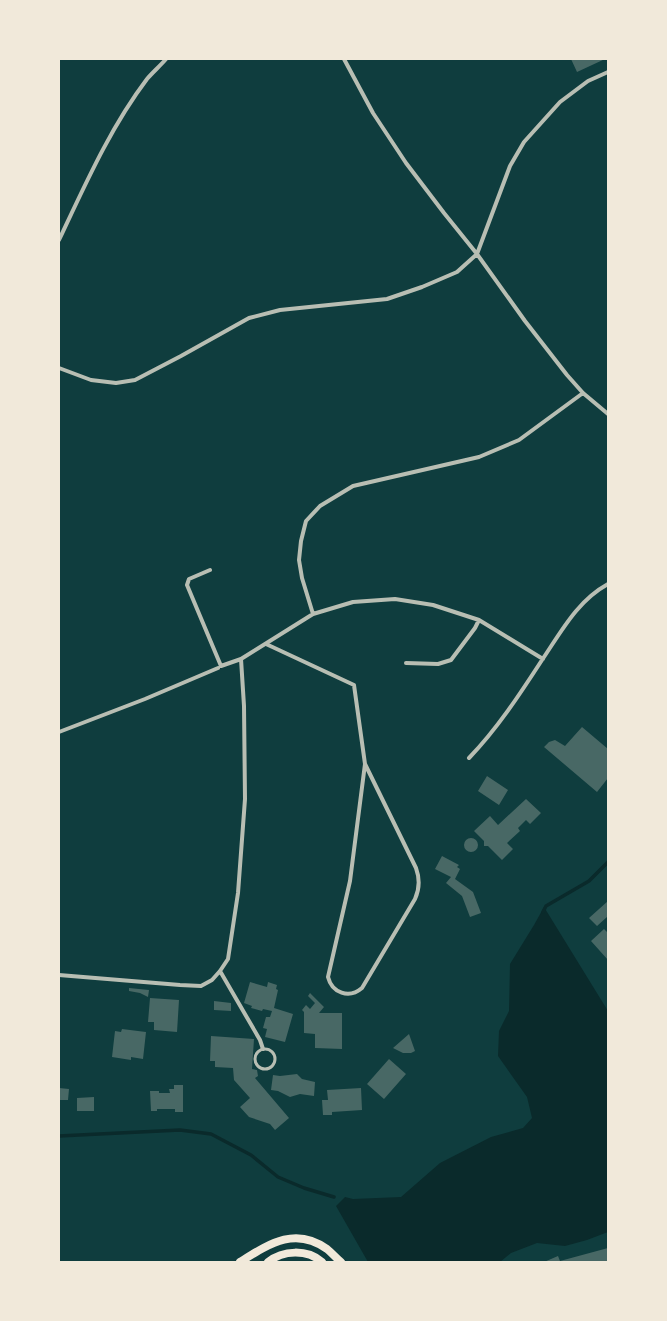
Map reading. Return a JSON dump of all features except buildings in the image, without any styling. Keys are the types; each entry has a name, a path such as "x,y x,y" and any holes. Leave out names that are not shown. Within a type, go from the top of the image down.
{"main road":[{"path":"240,1262 273,1242 295,1237 310,1241 327,1249 341,1262"},
{"path":"268,1262 273,1258 289,1253 302,1252 317,1258 322,1262"}],"street":[{"path":"59,240 85,184 115,127 148,78 166,59"},
{"path":"344,59 373,113 406,163 478,254 530,327 567,375 583,393 608,414"},
{"path":"59,368 91,380 116,383 135,380 249,318 280,310 387,299 422,287 457,272 478,254 510,166 524,142 560,102 588,81 608,72"},
{"path":"313,614 302,578 299,560 301,541 306,521 320,506 353,486 479,457 519,440 583,393"},
{"path":"210,570 189,579 187,585 219,667"},
{"path":"469,758 487,739 544,659 563,627 581,605 608,584"},
{"path":"59,732 145,699 241,659 313,614 353,602 395,599 433,605 479,620 544,659"},
{"path":"406,663 438,664 451,660 475,628 479,620"},
{"path":"266,644 354,685 365,764 350,881 328,977 335,989 343,994 353,994 362,988 415,899 420,881 416,868 365,764"},
{"path":"59,975 201,986 212,980 228,959 238,893 245,799 245,752 241,659"},
{"path":"220,971 260,1040 263,1050"}],"lane":[{"path":"263,1050 271,1051 275,1058 273,1066 266,1070 259,1067 255,1062 255,1058 258,1053 263,1050"}],"water":[{"path":"544,907 608,1011 608,1232 565,1246 537,1243 511,1253 500,1262 368,1262 336,1206 345,1197 353,1199 401,1197 440,1163 491,1137 523,1128 532,1118 527,1097 498,1056 499,1031 509,1011 510,964"}],"waterway":[{"path":"543,912 546,906 589,881 608,862"},
{"path":"59,1136 180,1130 211,1134 251,1155 278,1177 304,1188 334,1197"}]}
